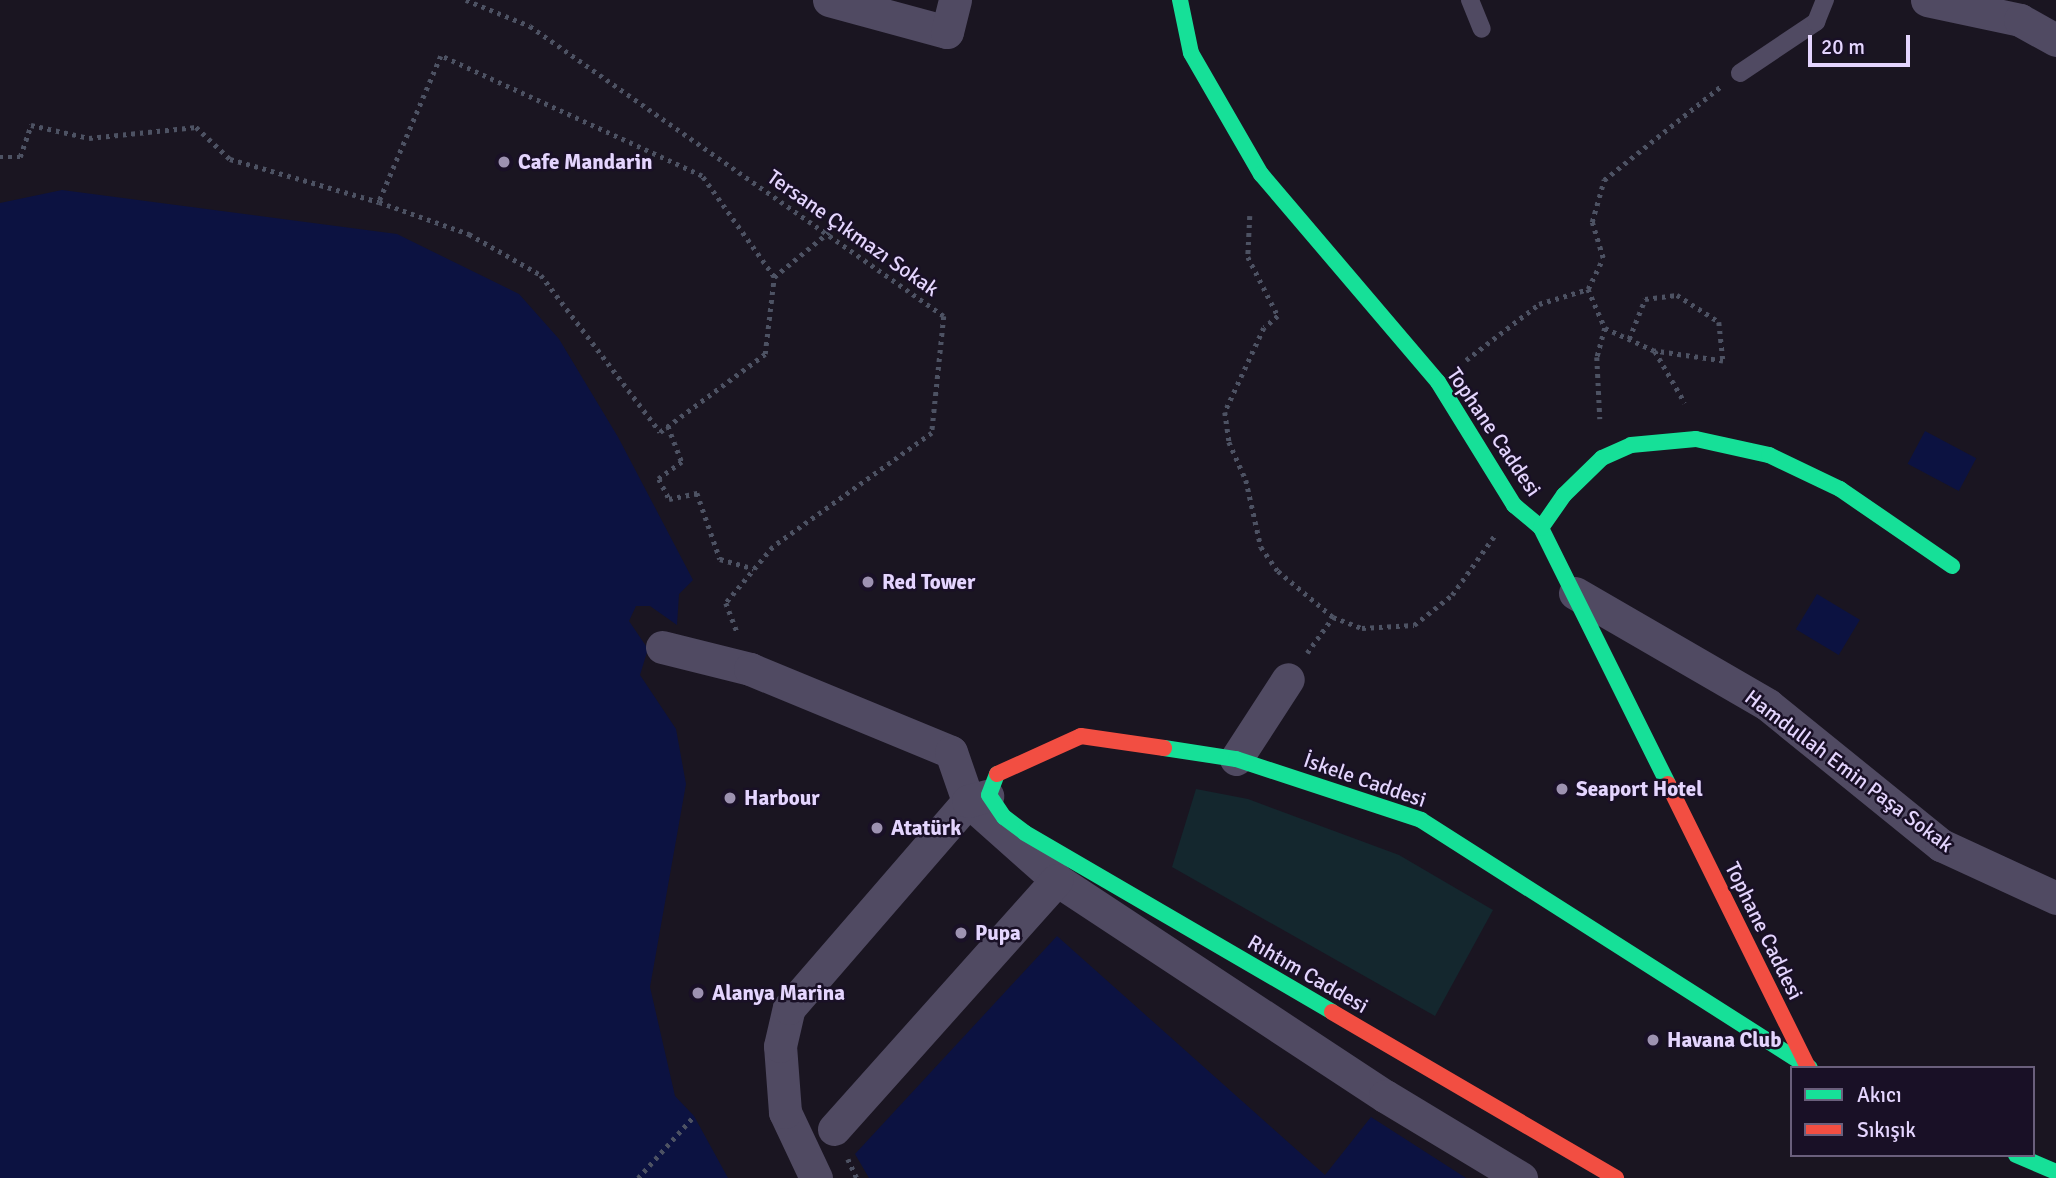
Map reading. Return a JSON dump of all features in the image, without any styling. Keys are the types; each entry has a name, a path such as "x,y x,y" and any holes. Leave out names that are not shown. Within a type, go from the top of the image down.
{"street":[{"path":"829,0 947,33 955,0"},
{"name":"Tophane Caddesi","path":"1180,0 1191,52 1261,174 1438,382 1514,505 1541,528 1809,1066"},
{"path":"1927,0 2020,20 2056,40"},
{"path":"1541,528 1564,495 1602,458 1631,445 1696,439 1769,455 1840,489 1952,566"},
{"name":"Hamdullah Emin Paşa Sokak","path":"1575,593 1768,705 1941,845 2056,898"},
{"path":"662,647 750,669 951,752 979,798 1056,880 1385,1096 1521,1178"},
{"path":"1236,759 1288,679"},
{"name":"İskele Caddesi","path":"979,798 1000,769 1081,736 1236,759 1421,820 1807,1066"},
{"path":"816,1178 785,1112 780,1046 789,1008 979,798"},
{"name":"Rıhtım Caddesi","path":"979,798 1025,833 1616,1178"},
{"path":"834,1129 1056,880"},
{"path":"2021,1157 2056,1172"}],"lane":[{"path":"1470,0 1482,29"},
{"path":"1740,73 1816,22 1825,0"}],"path":[{"name":"Tersane Çıkmazı Sokak","path":"466,0 530,26 829,232 944,316 932,433 773,547 726,603 750,669"},
{"path":"0,157 20,157 31,125 89,138 196,127 230,159 379,202 469,234 541,275 660,432 765,354 774,278 702,176 441,56 379,202"},
{"path":"1438,382 1539,304 1588,289 1603,258 1592,222 1604,180 1740,73"},
{"path":"1261,174 1248,223 1248,257 1278,316 1264,328 1225,412 1229,442 1246,480 1261,547 1297,590 1333,617 1362,628 1384,630 1414,625 1433,613 1486,550 1514,505"},
{"path":"774,278 829,232"},
{"path":"1588,289 1605,328 1597,357 1602,458"},
{"path":"1605,328 1629,339 1656,351 1723,361 1719,322 1676,295 1645,299 1629,339"},
{"path":"1656,351 1685,403"},
{"path":"668,426 682,462 659,479 669,499 697,493 720,559 754,569"},
{"path":"1288,679 1333,617"},
{"path":"639,1178 694,1116"}],"shaded area":[{"path":"62,190 397,234 519,294 559,339 618,437 693,580 679,594 677,625 650,606 636,606 629,621 648,649 640,675 676,729 686,784 650,987 675,1096 694,1116 728,1178 0,1178 0,203"},
{"path":"1925,431 1976,458 1959,491 1908,464"},
{"path":"1817,594 1860,620 1839,655 1796,629"},
{"path":"1196,789 1248,799 1399,855 1493,910 1435,1016 1172,867"},
{"path":"1057,936 1325,1175 1371,1117 1466,1178 869,1178 855,1154"}],"traffic: fast":[{"path":"1180,0 1191,53 1261,174 1438,382 1514,505 1541,528 1668,784"},
{"path":"1541,528 1564,495 1602,458 1631,445 1696,439 1769,455 1840,489 1952,566"},
{"path":"1164,748 1236,759 1421,820 1807,1066"},
{"path":"997,774 989,795 1004,817 1025,833 1332,1012"},
{"path":"2021,1157 2056,1172"}],"traffic: jam":[{"path":"997,774 1081,736 1164,748"},
{"path":"1668,784 1808,1066"},
{"path":"1332,1012 1616,1178"}],"place":[{"name":"Cafe Mandarin","path":"504,162"},
{"name":"Red Tower","path":"868,582"},
{"name":"Seaport Hotel","path":"1562,789"},
{"name":"Harbour","path":"730,798"},
{"name":"Atatürk","path":"877,828"},
{"name":"Pupa","path":"961,933"},
{"name":"Alanya Marina","path":"698,993"},
{"name":"Havana Club","path":"1653,1040"}]}
